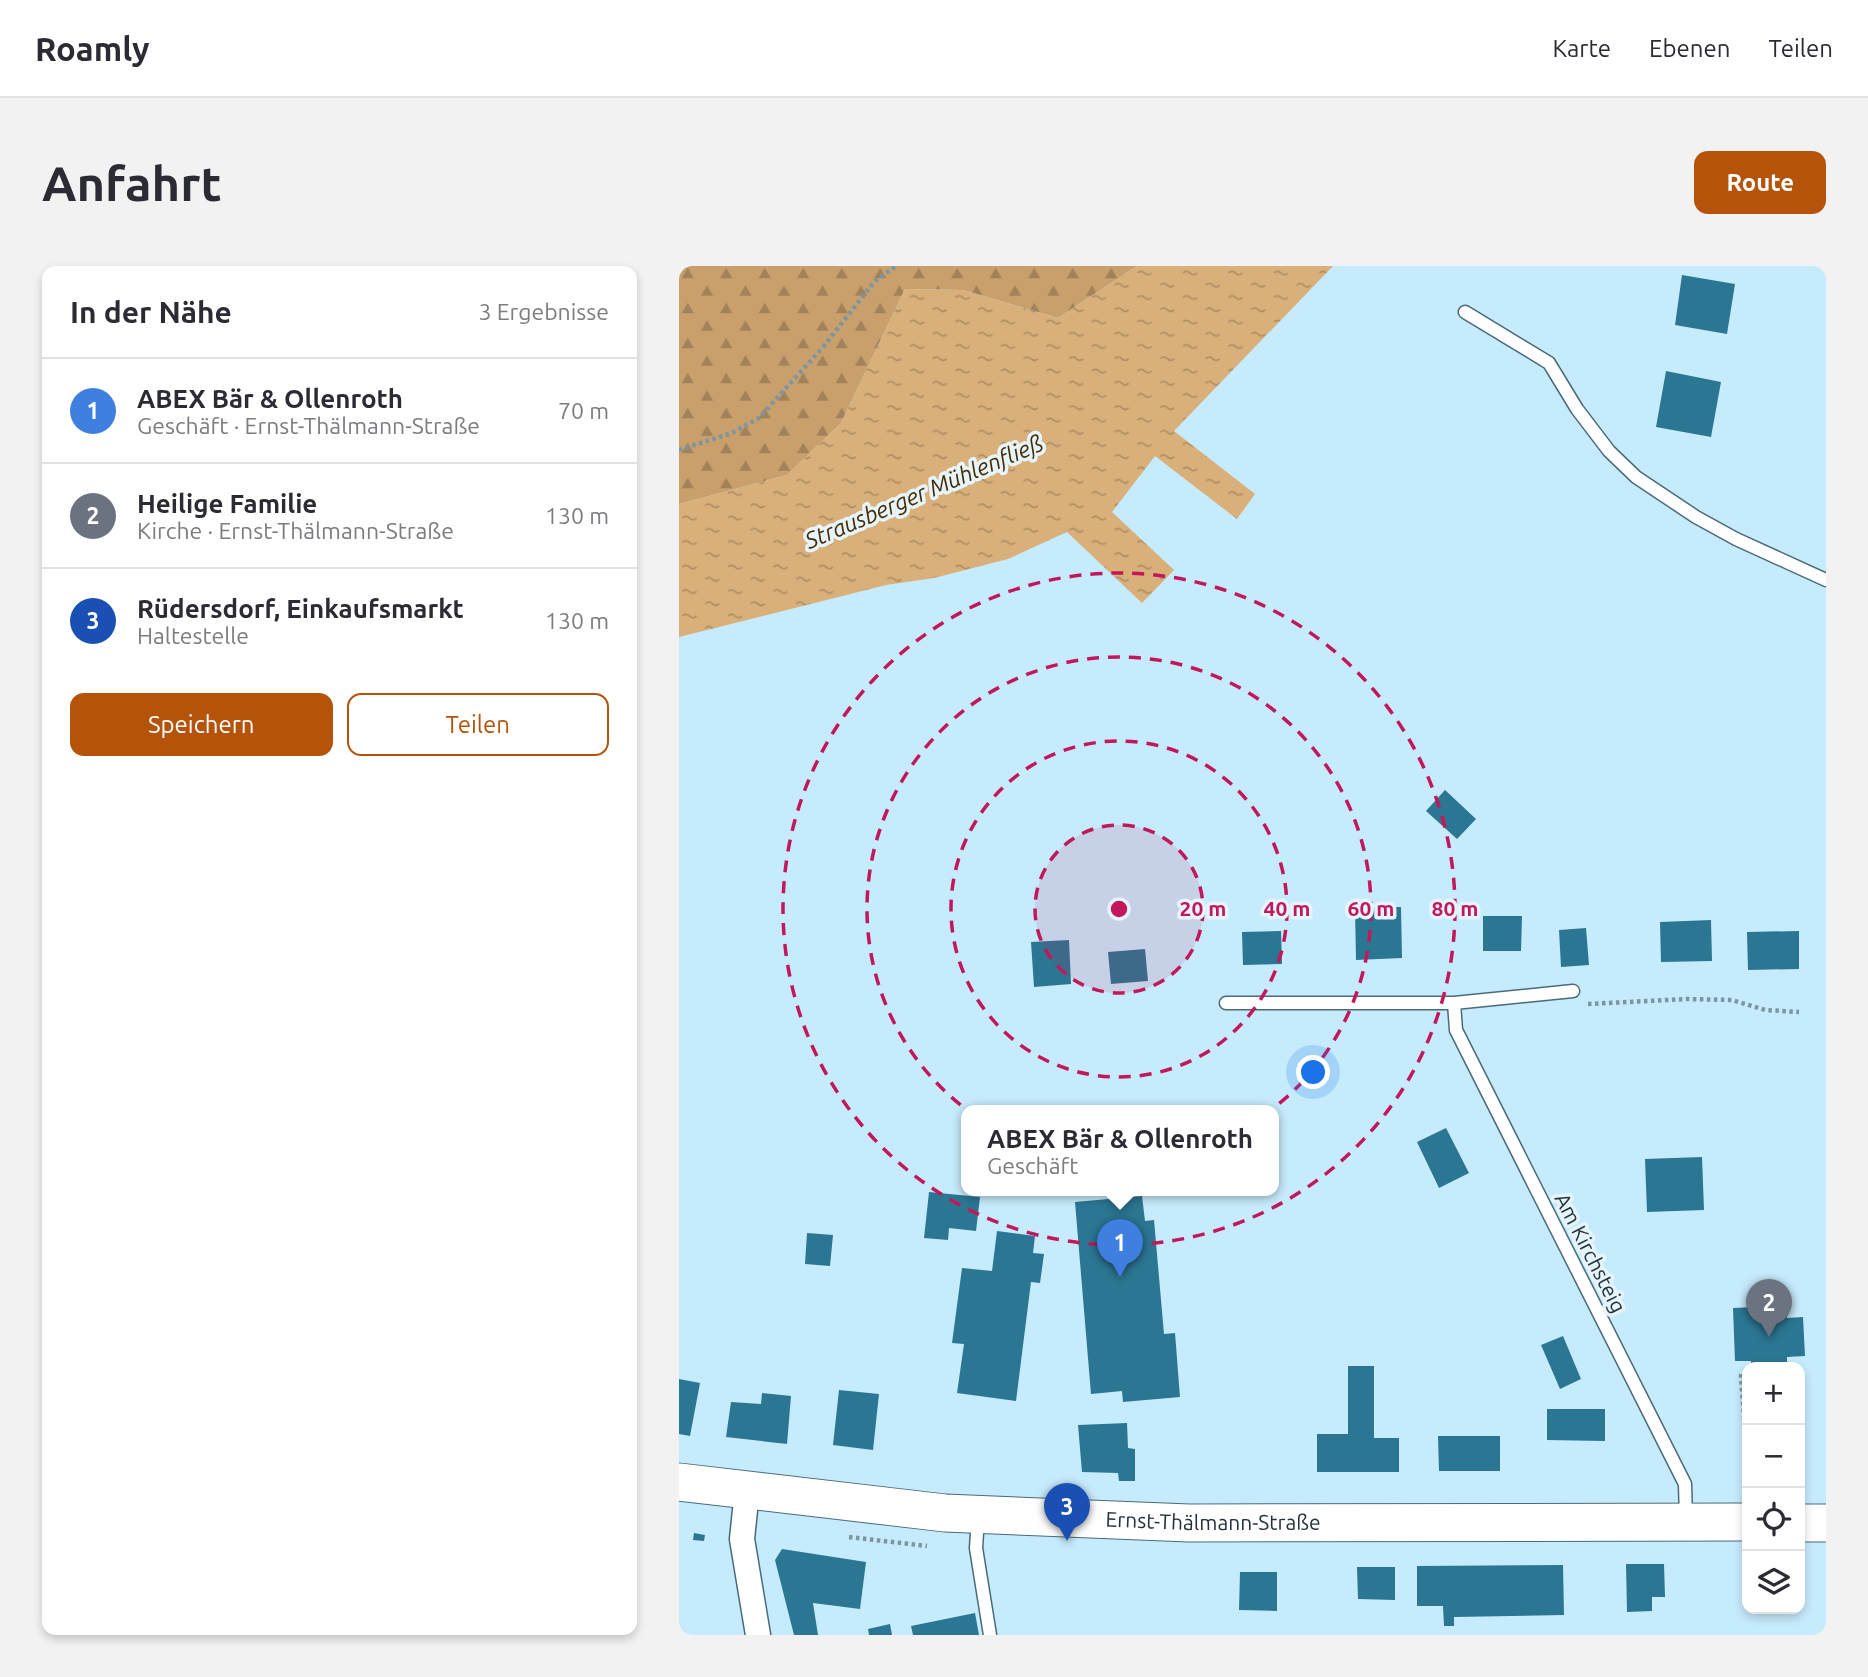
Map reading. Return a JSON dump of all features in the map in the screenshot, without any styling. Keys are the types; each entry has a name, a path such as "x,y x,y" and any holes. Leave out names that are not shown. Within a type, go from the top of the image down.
{"main road":[{"name":"Ernst-Thälmann-Straße","path":"679,1482 945,1513 1207,1524 1742,1522"},
{"path":"1805,1523 1826,1523"}],"street":[{"path":"747,1491 743,1539 758,1635"}],"lane":[{"path":"1465,312 1549,363 1577,409 1609,451 1636,477 1706,523 1826,580"},
{"path":"1226,1003 1454,1003 1573,991"},
{"name":"Am Kirchsteig","path":"1454,1003 1456,1030 1685,1484 1686,1522"},
{"path":"979,1514 976,1548 991,1635"}],"path":[{"path":"679,450 732,433 759,418 824,346 874,282 896,266"},
{"path":"1582,1004 1687,999 1732,1000 1765,1010 1799,1012"},
{"path":"1741,1374 1745,1425"}],"green space":[{"path":"679,266 1137,266 1058,318 963,290 905,289 841,423 787,475 679,504"}],"water":[{"name":"Strausberger Mühlenfließ","path":"1137,266 1333,266 1174,431 1255,494 1237,519 1155,456 1112,512 1174,570 1142,603 1067,532 1008,559 934,578 886,585 679,637 679,504 787,475 841,423 905,289 963,290 1058,318"}],"building":[{"path":"1682,275 1735,284 1727,334 1675,325"},
{"path":"1666,371 1721,382 1711,437 1656,427"},
{"path":"1445,790 1476,819 1457,839 1426,811"},
{"path":"1401,907 1402,958 1356,960 1355,908"},
{"path":"1483,916 1522,916 1521,951 1483,951"},
{"path":"1711,920 1712,961 1661,962 1660,922"},
{"path":"1586,928 1589,965 1561,967 1559,930"},
{"path":"1281,931 1282,964 1243,965 1242,932"},
{"path":"1799,931 1799,969 1748,970 1747,932"},
{"path":"1069,940 1071,984 1034,987 1031,942"},
{"path":"1145,949 1148,981 1111,984 1108,952"},
{"path":"1446,1128 1469,1173 1439,1188 1417,1142"},
{"path":"1702,1157 1704,1210 1647,1212 1645,1159"},
{"path":"929,1192 980,1197 976,1231 949,1228 948,1240 924,1238"},
{"path":"1142,1196 1145,1221 1154,1220 1164,1334 1175,1333 1180,1397 1123,1402 1122,1391 1091,1394 1075,1202"},
{"path":"997,1231 1035,1236 1033,1253 1044,1254 1040,1283 1031,1282 1016,1401 957,1393 964,1344 952,1343 962,1268 992,1271"},
{"path":"807,1233 833,1235 830,1266 805,1264"},
{"path":"1786,1293 1787,1318 1803,1317 1805,1356 1787,1357 1787,1362 1735,1361 1733,1308 1755,1307 1755,1294"},
{"path":"1563,1336 1581,1379 1560,1389 1541,1345"},
{"path":"1348,1366 1374,1366 1374,1438 1399,1438 1399,1472 1317,1472 1317,1434 1348,1434"},
{"path":"679,1379 700,1383 690,1436 679,1434"},
{"path":"839,1390 879,1394 873,1450 833,1445"},
{"path":"762,1393 791,1396 787,1444 726,1437 731,1402 761,1404"},
{"path":"1547,1409 1605,1409 1605,1441 1547,1440"},
{"path":"1127,1423 1128,1448 1135,1449 1135,1481 1119,1481 1118,1473 1082,1472 1078,1425"},
{"path":"1438,1436 1500,1436 1500,1471 1439,1471"},
{"path":"694,1533 705,1535 704,1541 693,1540"},
{"path":"782,1549 866,1562 860,1609 813,1603 818,1635 794,1635 775,1560"},
{"path":"1626,1564 1664,1564 1665,1597 1652,1597 1652,1611 1627,1612"},
{"path":"1563,1565 1564,1615 1454,1617 1454,1626 1444,1626 1443,1606 1417,1606 1417,1566"},
{"path":"1357,1567 1395,1567 1395,1600 1358,1599"},
{"path":"1240,1572 1277,1572 1277,1611 1239,1610"},
{"path":"975,1613 979,1635 913,1635 911,1626"},
{"path":"890,1624 892,1635 869,1635 868,1629"}],"place":[{"name":"ABEX Bär & Ollenroth","path":"1120,1277"},
{"name":"Heilige Familie","path":"1769,1337"},
{"name":"Rüdersdorf, Einkaufsmarkt","path":"1067,1541"}]}
